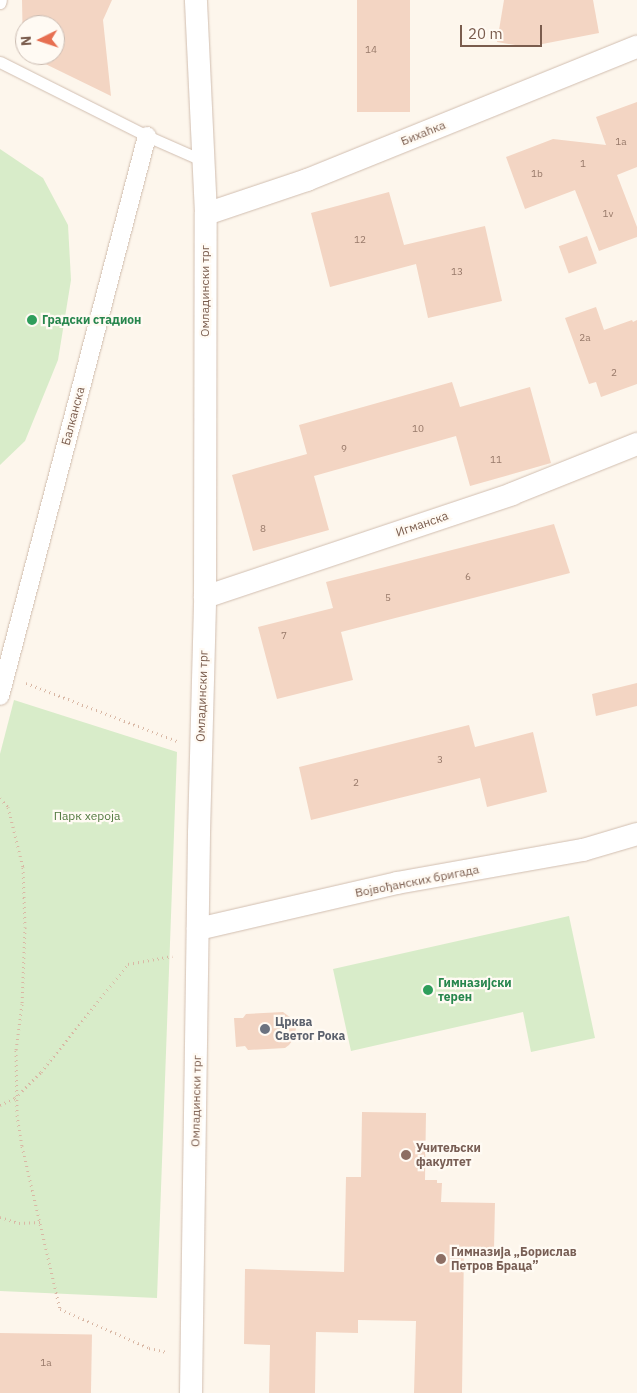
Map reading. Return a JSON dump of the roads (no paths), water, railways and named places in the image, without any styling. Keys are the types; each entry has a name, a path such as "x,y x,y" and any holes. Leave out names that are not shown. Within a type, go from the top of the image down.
{"street":[{"path":"197,7 215,0"},
{"name":"Омладински трг","path":"191,1393 205,597 206,214 197,7"},
{"name":"Бихаћка","path":"206,214 307,180 637,47"},
{"name":"Балканска","path":"0,696 147,136"},
{"name":"Игманска","path":"205,597 512,494 637,444"},
{"name":"Војвођанских бригада","path":"198,929 397,883 583,850 637,834"}],"lane":[{"path":"0,62 147,136 204,162"}],"place":[{"name":"Градски стадион","path":"32,320"},
{"name":"Гимназијски терен","path":"428,990"},
{"name":"Црква Светог Рока","path":"265,1029"},
{"name":"Учитељски факултет","path":"406,1155"},
{"name":"Гимназија „Борислав Петров Браца”","path":"441,1259"}],"park label":[{"name":"Парк хероја","path":"87,816"}]}
